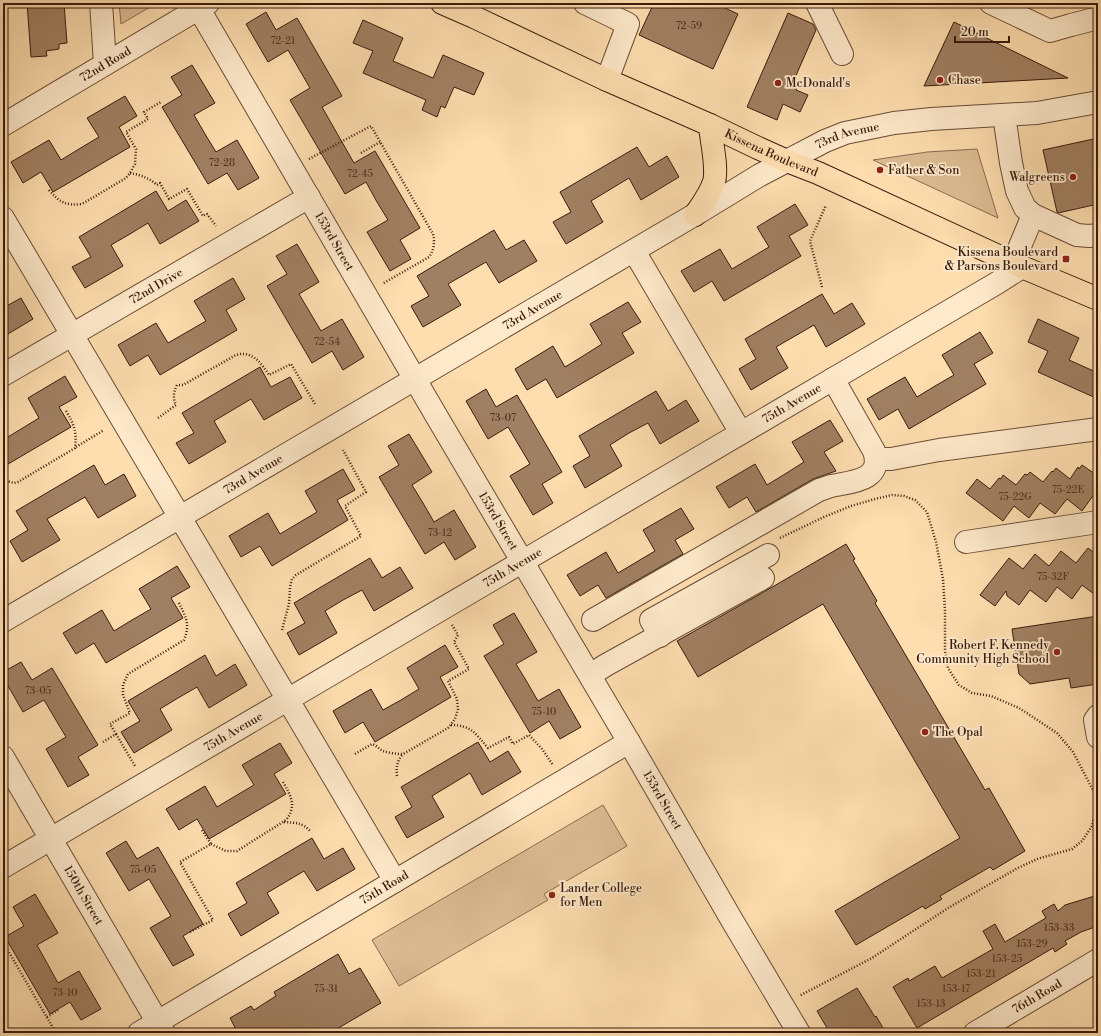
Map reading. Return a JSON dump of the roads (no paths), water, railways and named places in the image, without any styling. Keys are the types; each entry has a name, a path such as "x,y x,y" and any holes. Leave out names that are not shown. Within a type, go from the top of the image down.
{"main road":[{"name":"Kissena Boulevard","path":"443,3 607,80 710,125 787,161 818,173 1096,300"},
{"path":"695,215 705,200 714,181 715,164 710,125"}],"street":[{"path":"101,3 106,64"},
{"path":"585,3 628,24 607,80"},
{"path":"817,3 842,54"},
{"path":"991,3 1050,31 1071,24 1098,18 1090,3"},
{"name":"72nd Road","path":"3,125 203,6"},
{"name":"153rd Street","path":"203,6 309,197 799,1033"},
{"name":"73rd Avenue","path":"3,621 634,251 760,175 825,142 845,133 894,123 931,119 1037,113 1098,102"},
{"path":"1004,115 1017,191 1024,208 1033,215 1077,235 1098,235"},
{"name":"72nd Drive","path":"3,375 309,197"},
{"path":"1017,265 1033,215"},
{"path":"3,218 395,881"},
{"path":"634,251 740,433"},
{"name":"75th Avenue","path":"3,867 740,433 997,284 1017,265"},
{"path":"593,620 819,490 857,481 872,472 877,459 869,441 833,379"},
{"path":"877,459 891,459 939,450 1098,429"},
{"path":"966,542 1098,522"},
{"path":"660,636 651,620 774,546"},
{"path":"590,676 762,578"},
{"path":"1098,716 1095,720 1098,737"},
{"name":"75th Road","path":"139,1033 161,1027 395,881 629,742"},
{"name":"150th Street","path":"3,757 161,1027"},
{"name":"76th Road","path":"975,1033 1098,960"}],"place":[{"name":"Chase","path":"940,80"},
{"name":"McDonald's","path":"778,83"},
{"name":"Father & Son","path":"880,170"},
{"name":"Walgreens","path":"1073,177"},
{"name":"Kissena Boulevard & Parsons Boulevard","path":"1066,259"},
{"name":"Robert F. Kennedy Community High School","path":"1057,652"},
{"name":"The Opal","path":"925,732"},
{"name":"Lander College for Men","path":"552,895"}]}
